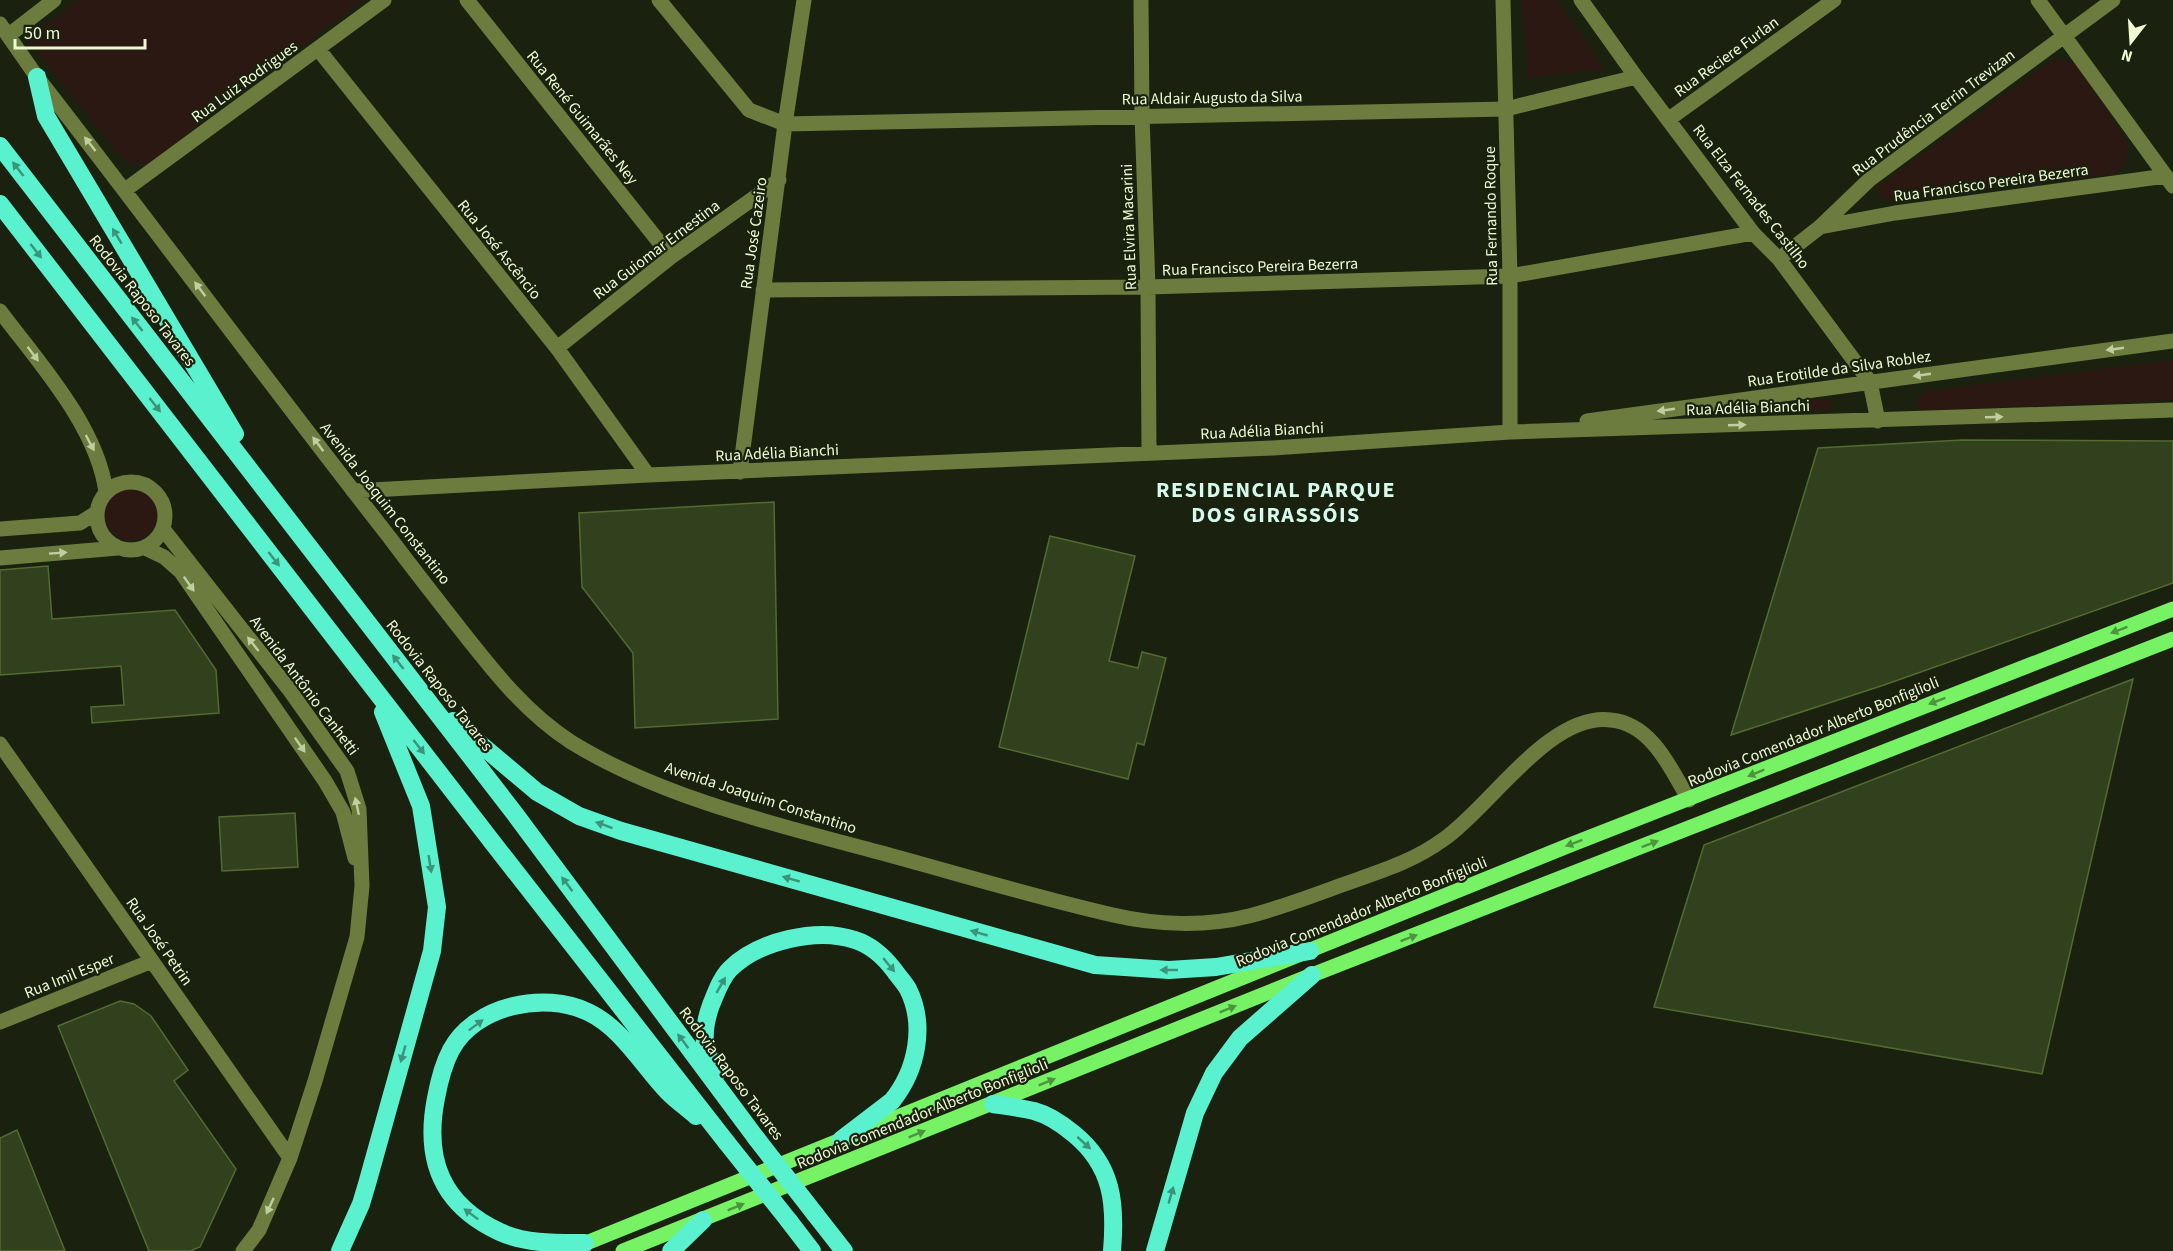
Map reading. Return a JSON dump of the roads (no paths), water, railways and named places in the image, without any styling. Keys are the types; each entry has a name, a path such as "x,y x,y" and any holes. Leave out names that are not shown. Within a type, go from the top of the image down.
{"highway":[{"path":"37,77 46,116 275,503"},
{"name":"Rodovia Raposo Tavares","path":"0,146 425,697 718,1088 844,1251"},
{"path":"0,204 812,1251"},
{"path":"340,1251 361,1204 370,1173 432,951 437,907 421,806 375,690"},
{"path":"425,697 537,792 579,816 644,838 1095,965 1169,970 1192,969 1310,951"},
{"path":"718,1088 705,1040 707,1016 716,992 729,970 749,954 782,940 814,935 854,939 886,960 908,989 916,1018 916,1052 906,1080 892,1101 841,1140"},
{"path":"1155,1251 1195,1113 1214,1073 1240,1038 1312,975"},
{"path":"585,1244 552,1244 501,1233 469,1214 441,1181 434,1158 431,1135 439,1079 451,1049 478,1022 500,1010 524,1003 558,1004 588,1012 608,1024 669,1093 727,1143"},
{"path":"993,1104 1035,1112 1061,1123 1090,1146 1104,1168 1113,1196 1112,1251"},
{"path":"671,1251 703,1220"}],"main road":[{"name":"Rodovia Comendador Alberto Bonfiglioli","path":"565,1251 1570,845 2173,609"},
{"name":"Rodovia Comendador Alberto Bonfiglioli","path":"622,1251 1312,975 2173,639"}],"street":[{"path":"4,30 54,0"},
{"name":"Rua Luiz Rodrigues","path":"125,190 384,0"},
{"name":"Rua René Guimarães Ney","path":"466,0 671,257"},
{"path":"659,0 749,110 785,124"},
{"name":"Rua José Cazeiro","path":"740,472 785,124 804,0"},
{"name":"Rua Elvira Macarini","path":"1141,0 1142,116 1148,287 1149,453"},
{"name":"Rua Fernando Roque","path":"1503,0 1510,276 1510,432"},
{"name":"Rua Elza Fernades Castilho","path":"1581,0 1753,233 1779,259 1870,382 1878,421"},
{"name":"Rua Reciere Furlan","path":"1669,119 1834,0"},
{"path":"2038,0 2170,181"},
{"name":"Rua Prudência Terrin Trevizan","path":"1779,259 1820,227 1869,180 2114,0"},
{"name":"Avenida Joaquim Constantino","path":"4,30 37,77 495,674 536,717 581,747 620,768 686,796 826,838 1117,916 1152,922 1194,922 1243,918 1289,905 1401,865 1442,841 1467,821 1533,754 1555,737 1582,723 1611,719 1636,728 1652,741 1689,800"},
{"name":"Rua José Ascêncio","path":"318,49 556,348 648,476"},
{"name":"Rua Aldair Augusto da Silva","path":"785,124 1506,109 1636,77"},
{"name":"Rua Guiomar Ernestina","path":"556,348 671,257 778,180"},
{"name":"Rua Francisco Pereira Bezerra","path":"1820,227 1895,213 2170,181"},
{"name":"Rua Francisco Pereira Bezerra","path":"763,290 1148,287 1510,276 1753,233"},
{"path":"0,311 65,397 101,465 106,492"},
{"name":"Rua Erotilde da Silva Roblez","path":"1510,432 2173,342"},
{"name":"Rua Adélia Bianchi","path":"353,491 1273,448 1510,432 2173,410"},
{"path":"126,481 149,486 158,494 164,505 166,517 163,529 153,543 145,548 127,551 108,543 96,524 96,513 106,492 126,481"},
{"path":"0,529 80,523 96,513"},
{"name":"Avenida Antônio Canhetti","path":"163,529 288,688 346,771 358,809 363,886 357,937 290,1158 259,1230 243,1251"},
{"path":"0,558 118,548"},
{"name":"Avenida Antônio Canhetti","path":"145,548 164,557 181,572 325,781 342,812 363,886"},
{"name":"Rua José Petrin","path":"0,744 290,1158"},
{"name":"Rua Imil Esper","path":"0,1022 152,962"}],"district":[{"name":"RESIDENCIAL PARQUE DOS GIRASSÓIS","path":"1276,502"}]}
